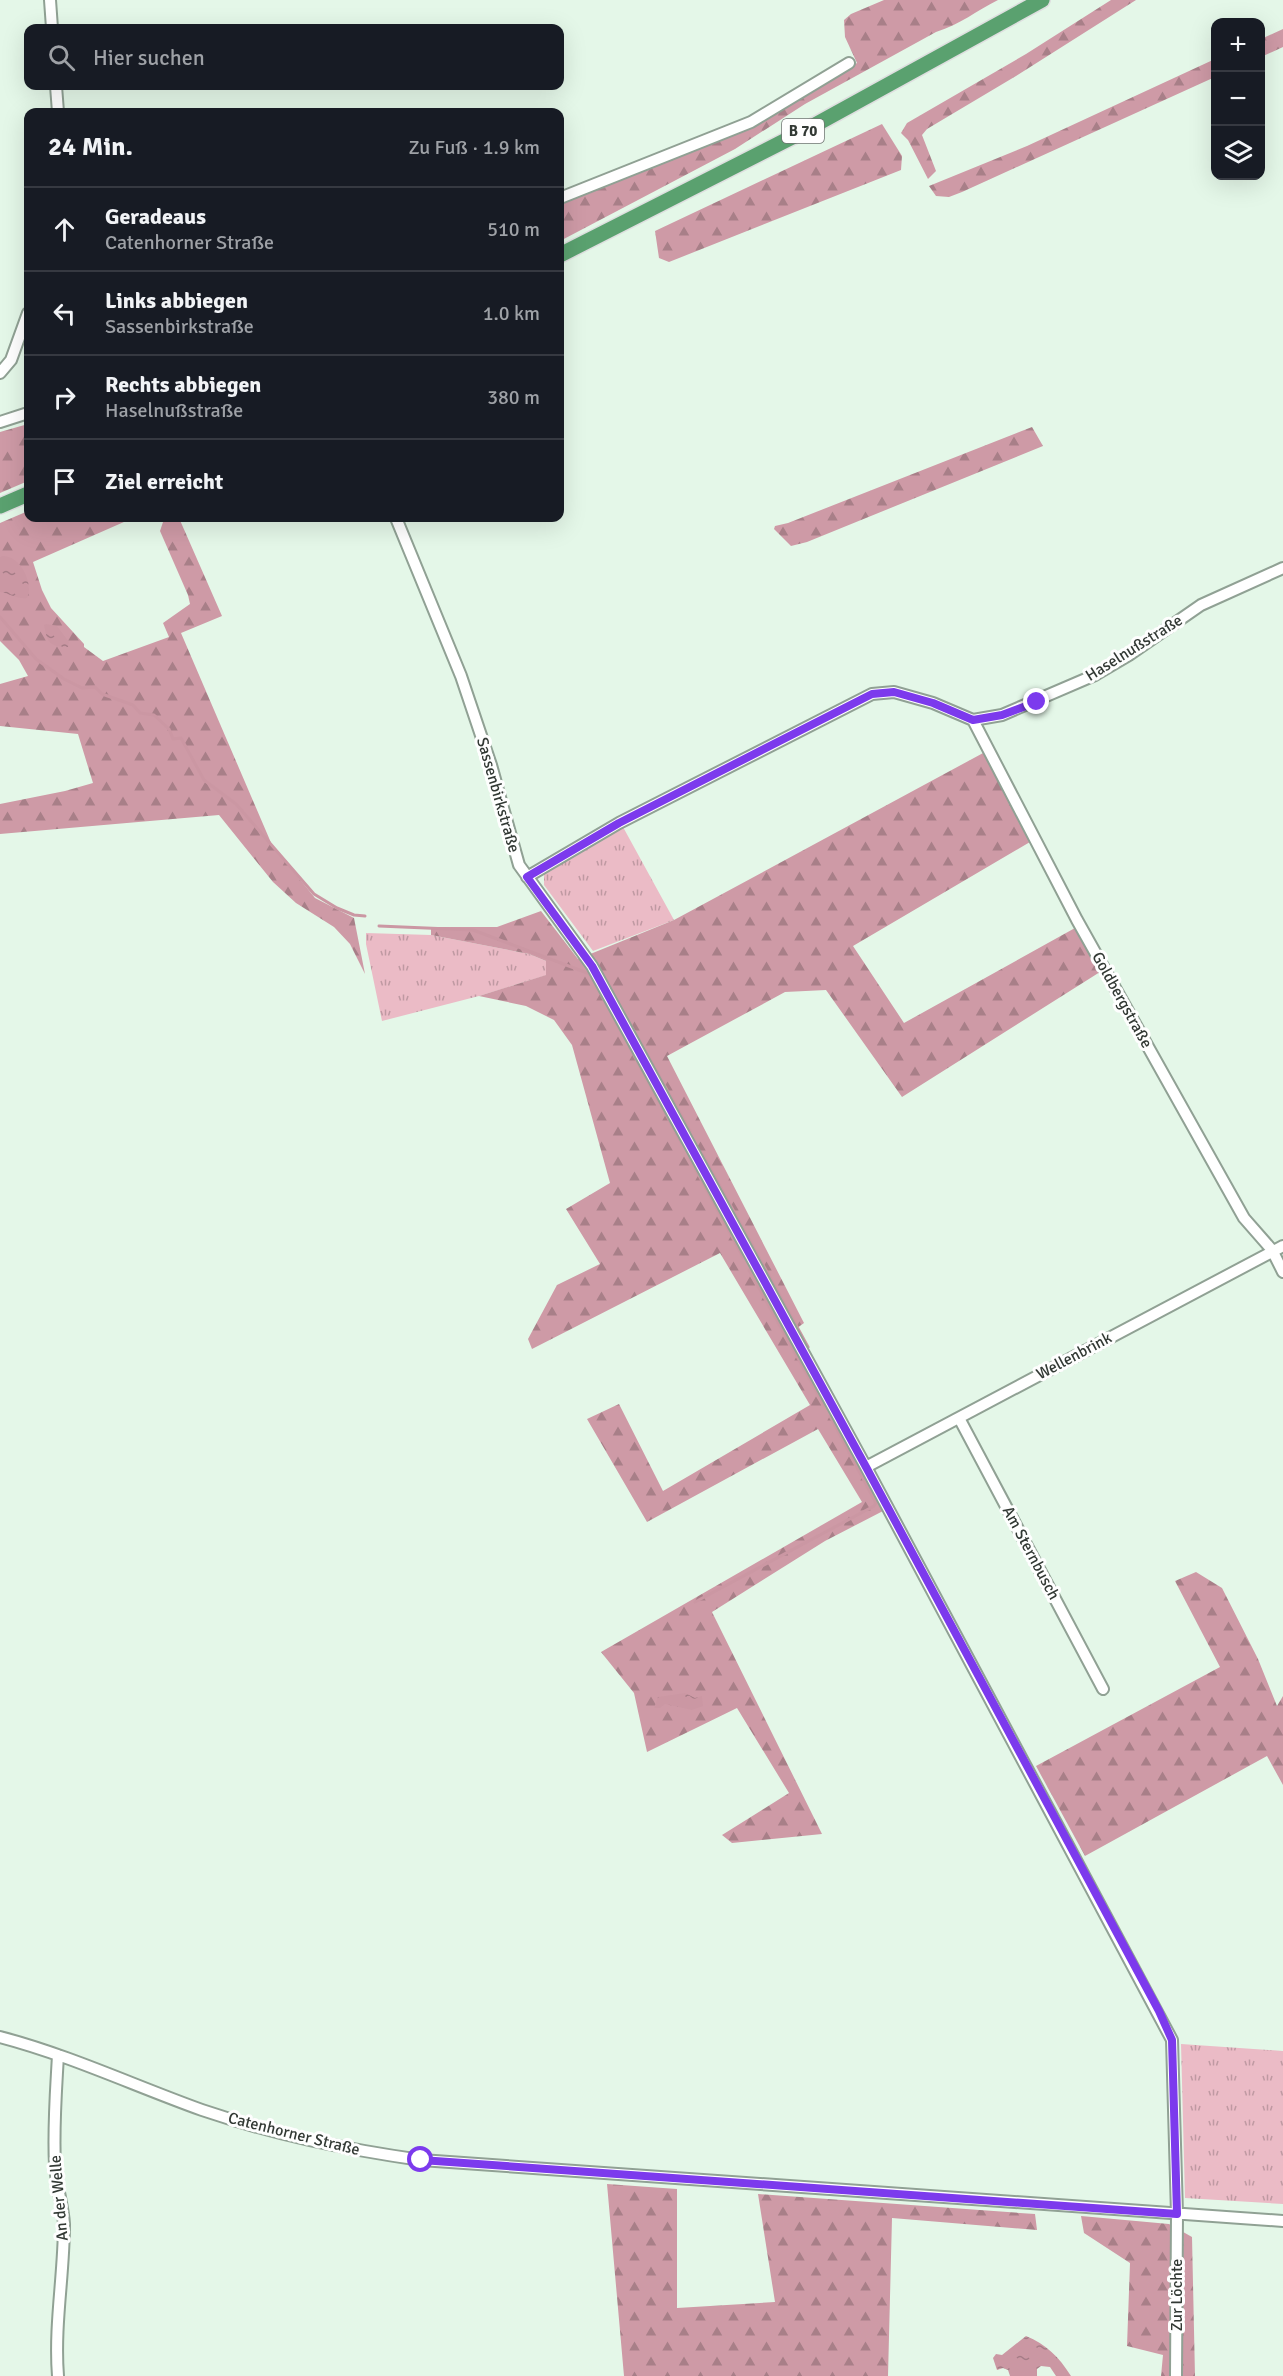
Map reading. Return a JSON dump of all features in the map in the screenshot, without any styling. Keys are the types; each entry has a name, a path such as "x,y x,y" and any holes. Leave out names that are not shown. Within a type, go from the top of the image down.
{"highway":[{"name":"B 70","path":"564,253 804,131 1042,0"},
{"path":"0,506 24,497"}],"street":[{"path":"50,0 52,24"},
{"path":"564,196 751,122 849,63"},
{"path":"56,90 58,108"},
{"path":"0,373 11,360 24,324"},
{"path":"0,422 24,414"},
{"name":"Sassenbirkstraße","path":"398,522 461,676 491,765 519,865 592,966 866,1467 1172,2040 1177,2214"},
{"name":"Haselnußstraße","path":"973,720 1002,715 1095,675 1129,655 1201,605 1283,568"},
{"path":"527,877 619,823 872,694 894,692 933,703 973,720"},
{"name":"Goldbergstraße","path":"973,720 1077,920 1244,1218 1272,1250 1283,1272"},
{"name":"Wellenbrink","path":"866,1467 1283,1246"},
{"name":"Am Sternbusch","path":"959,1418 1103,1689"},
{"name":"Catenhorner Straße","path":"0,2037 58,2055 145,2089 241,2122 337,2148 421,2160 1283,2221"},
{"name":"An der Welle","path":"58,2055 54,2120 55,2167 64,2222 63,2276 56,2346 58,2376"},
{"name":"Zur Löchte","path":"1176,2376 1177,2214"}],"green space":[{"path":"884,0 998,0 805,104 735,149 564,239 564,200 754,124 857,63 845,37 844,20 851,14"},
{"path":"1111,0 1136,0 927,129 922,135 936,171 928,179 908,140 901,133 907,123 1026,54"},
{"path":"1283,29 1283,47 1265,55 1265,37"},
{"path":"1211,61 1211,79 962,192 949,197 936,196 929,186 1027,146"},
{"path":"882,124 902,156 901,170 669,262 659,258 655,231"},
{"path":"24,425 24,483 0,493 0,432"},
{"path":"1032,427 1043,446 807,542 791,546 774,529 775,526 788,523"},
{"path":"24,513 24,522 124,522 33,562 42,590 51,608 84,644 84,647 103,661 169,637 163,623 190,604 160,531 163,522 181,522 222,616 181,633 272,845 315,898 354,918 365,974 350,944 334,927 296,903 273,882 219,815 0,834 0,804 93,783 78,734 0,726 0,684 28,676 19,660 0,641 0,523"},
{"path":"985,752 1030,842 853,946 904,1023 1075,928 1100,972 902,1097 826,990 785,992 667,1056 804,1323 786,1336 863,1469 883,1511 825,1541 712,1612 822,1834 732,1843 722,1835 789,1793 737,1708 647,1752 634,1693 601,1652 862,1502 818,1429 647,1522 587,1419 619,1404 663,1491 810,1405 720,1253 532,1349 528,1339 557,1285 600,1264 566,1209 610,1183 572,1045 554,1020 526,1006 479,996 546,975 546,961 529,954 431,935 431,927 497,927 541,911 578,959 674,920"},
{"path":"623,827 674,920 593,951 544,885 544,872"},
{"path":"366,933 431,935 529,954 546,961 547,975 479,996 382,1021 366,944"},
{"path":"1196,1572 1222,1588 1258,1659 1277,1706 1283,1696 1283,1785 1267,1756 1085,1856 1036,1766 1220,1667 1175,1581"},
{"path":"1181,2044 1283,2051 1283,2204 1185,2198"},
{"path":"607,2184 677,2189 677,2308 775,2302 758,2194 1035,2214 1037,2230 892,2218 888,2376 624,2376"},
{"path":"1081,2216 1169,2224 1192,2237 1195,2376 1161,2376 1163,2355 1127,2346 1130,2263 1084,2233"}],"water":[{"path":"0,557 15,561 24,572 29,586 27,598 0,592"},
{"path":"44,625 57,626 69,642 68,647 53,645 50,642 45,631"},
{"path":"685,1693 695,1698 702,1696 703,1706 692,1710 665,1704 660,1708 654,1708 658,1697"},
{"path":"1026,2336 1052,2352 1071,2376 1056,2376 1050,2367 1041,2366 1037,2369 1037,2376 1010,2376 1008,2370 1003,2368 997,2370 993,2358 996,2354 1002,2355"}],"waterway":[{"path":"0,617 36,659 64,679 82,688 95,687 102,694 133,705 140,713 154,715 169,729 173,739 181,738 204,780 236,804 314,894 337,908 354,915 365,916"},
{"path":"379,926 473,930 590,974 681,1142"},
{"path":"570,927 600,970 619,1004"},
{"path":"625,1015 690,1131"},
{"path":"703,1155 808,1347"},
{"path":"689,1157 743,1257"},
{"path":"749,1270 824,1405"},
{"path":"695,1602 874,1506 876,1503 830,1416"}],"route":[{"path":"421,2160 1177,2214 1172,2040 1159,2011 866,1467 690,1149 592,966 527,877 619,823 872,694 894,692 933,703 973,720 1002,715 1037,702"}]}
